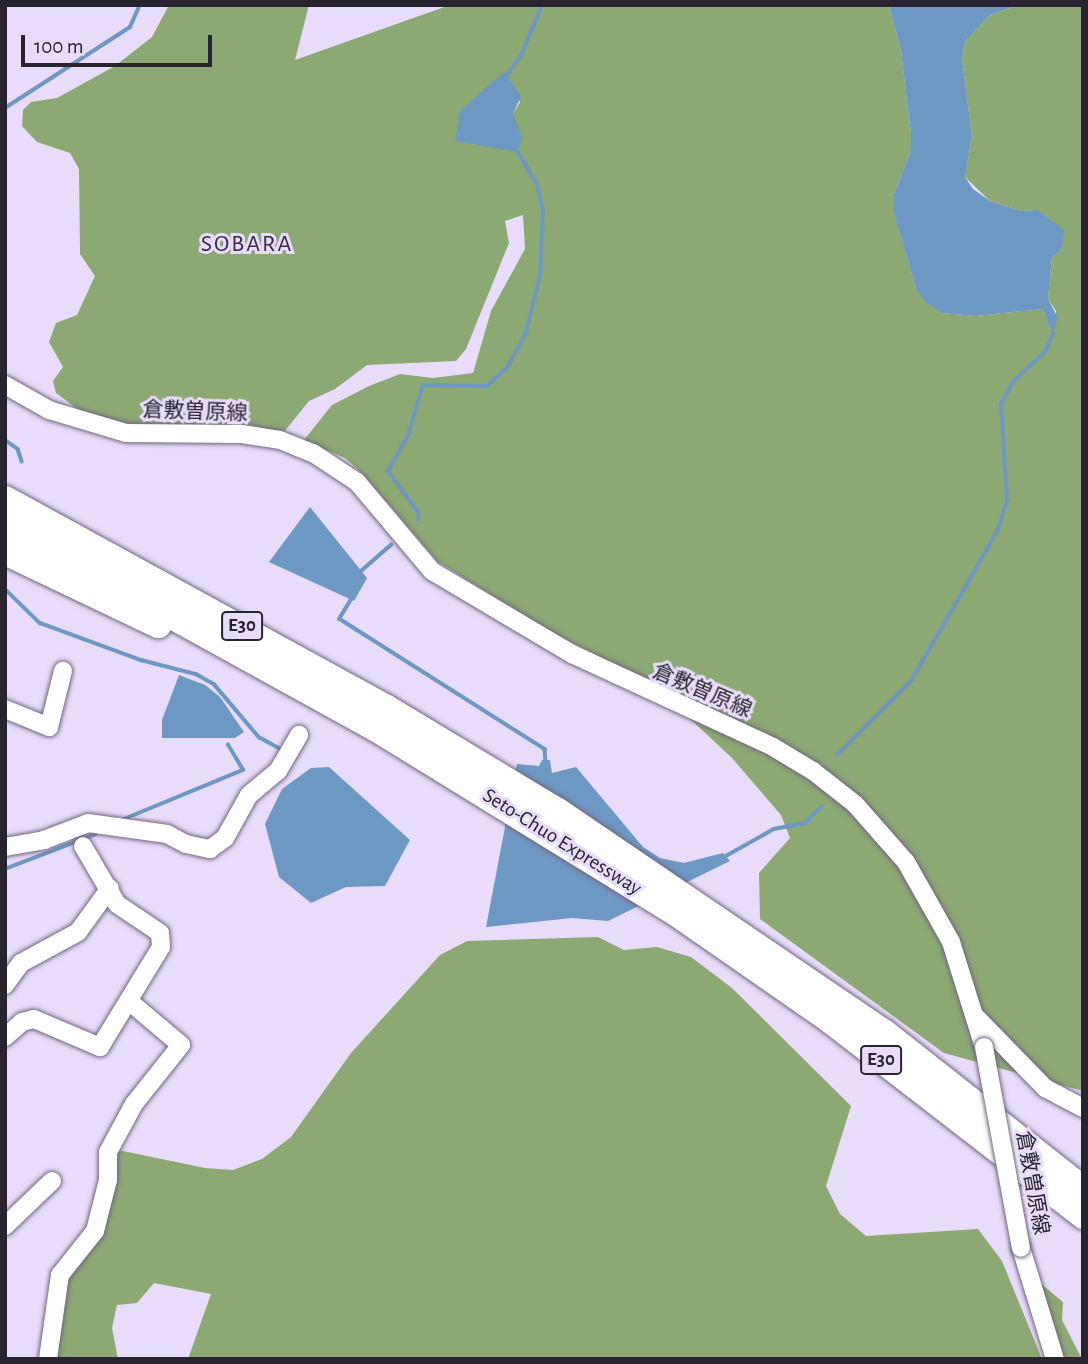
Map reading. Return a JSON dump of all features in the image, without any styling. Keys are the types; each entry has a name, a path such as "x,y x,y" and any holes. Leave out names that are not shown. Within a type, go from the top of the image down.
{"highway":[{"name":"Seto-Chuo Expressway","path":"5,499 222,615 885,1033 1083,1189"},
{"name":"Seto-Chuo Expressway","path":"5,524 375,728 468,771"},
{"path":"5,552 375,728"},
{"name":"Seto-Chuo Expressway","path":"684,906 1083,1216"}],"street":[{"name":"倉敷曽原線","path":"5,385 49,410 126,433 242,434 280,440 313,453 357,482 432,571 572,654 774,747 813,771 855,804 906,862 951,942 984,1047 1021,1248 1055,1359"},
{"path":"5,709 50,727 63,671"},
{"path":"5,847 44,841 88,823 167,834 186,844 210,849 225,838 249,795 278,771 299,734"},
{"path":"5,1037 22,1022 34,1019 100,1047 130,1002 161,947 160,933 124,910 83,846"},
{"path":"5,985 21,963 78,932 110,888"},
{"path":"48,1359 60,1275 94,1231 108,1180 108,1152 134,1104 181,1045 130,1002"},
{"path":"976,1017 1045,1088 1083,1108"},
{"path":"5,1226 52,1181"}],"green space":[{"path":"169,5 309,5 295,60 450,5 889,5 901,51 911,134 911,151 894,194 894,212 916,288 942,313 976,316 1043,309 1053,332 1056,311 1048,299 1052,258 1062,247 1058,227 1038,210 1021,211 990,201 965,177 972,136 962,59 965,42 990,15 1019,5 1083,5 1083,1091 944,1053 760,919 759,873 790,838 781,815 732,758 654,685 548,630 437,561 363,474 345,458 304,440 332,405 369,386 400,374 433,378 473,373 491,311 525,249 523,215 505,221 509,243 466,349 456,361 367,365 335,389 309,401 284,432 155,430 83,413 56,393 53,381 63,367 49,342 56,323 77,315 95,276 80,254 79,169 70,153 37,142 22,126 23,110 31,102 57,98 115,66 152,37","holes":["504,73 520,102 513,114 515,128"]},
{"path":"598,937 624,950 657,947 691,957 732,988 851,1106 826,1186 840,1214 866,1236 978,1229 1002,1261 1042,1359 188,1359 211,1294 154,1283 137,1303 117,1305 112,1328 118,1359 54,1359 65,1280 116,1183 118,1150 205,1168 233,1170 262,1159 291,1137 351,1053 440,955 467,941"},
{"path":"1039,1282 1063,1302 1062,1320 1082,1359 1063,1359"}],"water":[{"path":"889,5 1019,5 990,15 965,42 962,59 972,136 965,177 973,189 990,201 1021,211 1038,210 1064,230 1062,248 1052,258 1048,299 1058,318 1053,334 1043,309 976,316 942,313 925,302 916,288 894,213 894,194 911,151 911,134 901,51"},
{"path":"504,72 521,96 513,114 522,137 518,152 455,141 460,111"},
{"path":"310,507 367,578 354,601 269,562"},
{"path":"179,675 205,685 220,697 244,732 235,738 162,738 162,720"},
{"path":"542,760 550,760 552,773 576,767 643,847 660,858 684,863 723,853 730,861 608,921 572,918 486,927 517,764 539,766"},
{"path":"329,767 410,840 385,886 346,887 311,903 279,877 265,824 282,789 311,768"}],"waterway":[{"path":"5,108 130,27 140,5"},
{"path":"505,78 521,56 542,5"},
{"path":"418,520 419,514 388,471 408,436 423,385 487,386 507,368 525,336 540,276 543,211 537,185 516,149"},
{"path":"837,755 911,681 997,532 1007,501 1001,404 1013,382 1045,352 1053,334"},
{"path":"5,440 18,449 22,461"},
{"path":"361,571 391,545"},
{"path":"5,589 40,623 141,660 196,674 214,684 259,737 281,749"},
{"path":"353,597 340,619 545,749 546,763"},
{"path":"124,819 243,770 228,745"},
{"path":"726,856 774,829 805,823 821,807"},
{"path":"5,869 96,834"}],"district":[{"name":"SOBARA","path":"247,245"}]}
